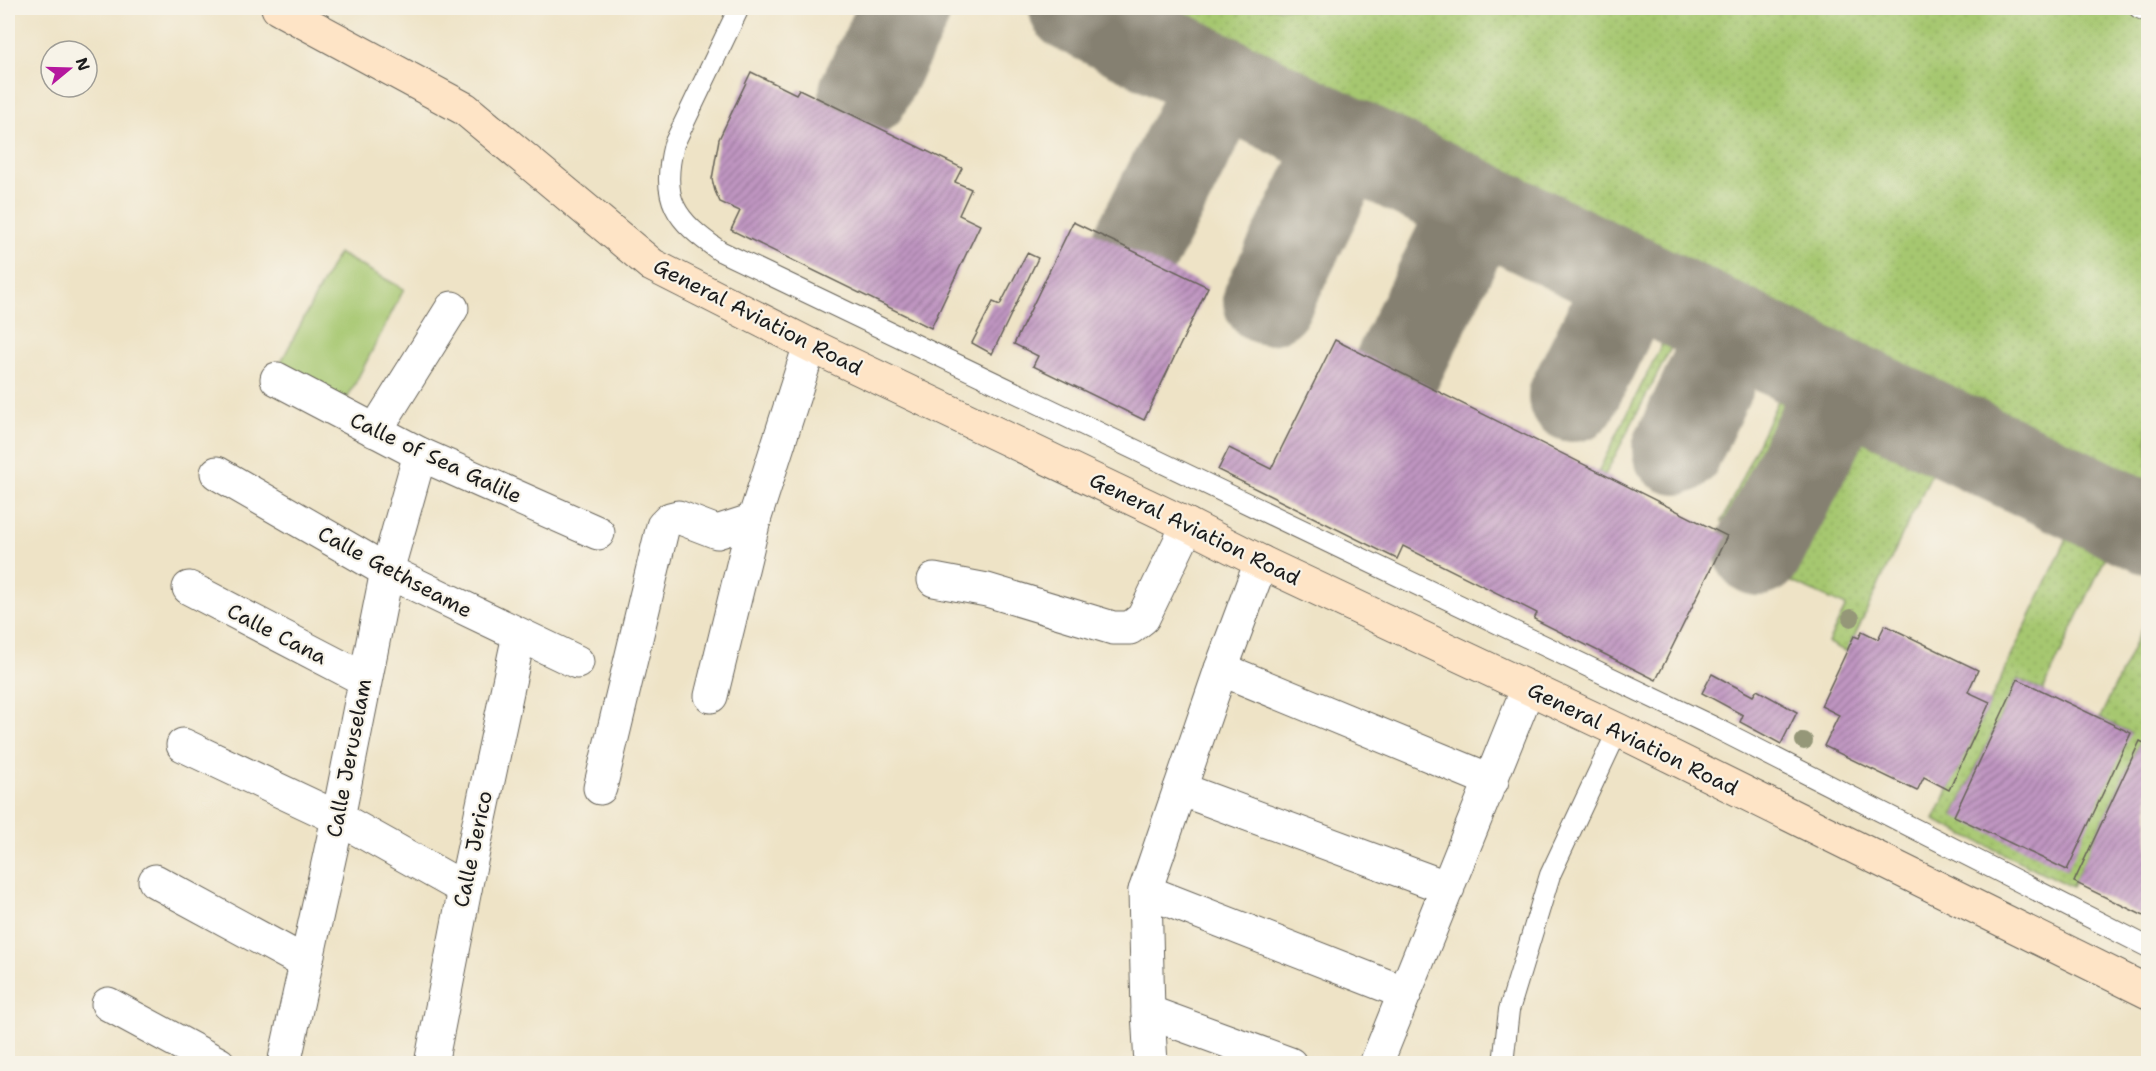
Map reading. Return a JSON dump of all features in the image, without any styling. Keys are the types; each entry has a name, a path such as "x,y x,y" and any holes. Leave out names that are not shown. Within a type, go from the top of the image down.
{"main road":[{"name":"General Aviation Road","path":"278,8 465,110 652,265 810,345 1261,562 1618,730 2148,992"}],"street":[{"path":"375,431 452,308"},
{"path":"711,696 754,520 810,345"},
{"name":"Calle of Sea Galile","path":"276,379 420,454 597,533"},
{"name":"Calle Jeruselam","path":"284,1064 338,818 387,571 420,454"},
{"name":"Calle Gethseame","path":"217,473 387,571 577,662"},
{"path":"600,788 663,526 670,519 678,516 717,532 754,520"},
{"path":"934,580 987,590 1113,628 1130,628 1143,618 1188,525"},
{"path":"1151,1064 1145,891 1221,669 1261,562"},
{"name":"Calle Cana","path":"189,588 364,679"},
{"name":"Calle Jerico","path":"431,1064 465,889 519,635"},
{"path":"1221,669 1492,781"},
{"path":"1376,1064 1528,688"},
{"path":"183,746 338,818 465,889"},
{"path":"1180,789 1448,888"},
{"path":"155,881 306,963"},
{"path":"1145,891 1405,993"},
{"path":"108,1004 219,1064"},
{"path":"1148,1012 1290,1064"}],"lane":[{"path":"739,8 674,144 668,168 669,193 680,219 712,246 1714,728 2148,946"},
{"path":"2139,8 2148,12"},
{"path":"1503,1064 1509,1010 1550,875 1618,730"}],"green space":[{"path":"1113,8 2148,8 2148,512"},
{"path":"338,253 404,289 346,401 279,366"},
{"path":"1667,334 1676,338 1605,475 1598,472"},
{"path":"1782,392 1815,406 1769,501 1722,521"},
{"path":"1837,418 1935,466 1847,652 1828,643 1846,606 1785,579 1788,573 1767,562"},
{"path":"2070,532 2108,552 2043,691 2018,679 1954,815 2131,733 2100,718 2148,615 2148,745 2140,741 2072,887 1934,820"}],"building":[{"path":"751,72 796,94 799,89 962,168 955,182 971,189 959,215 980,225 931,328 731,230 740,211 720,202 712,179 719,139"},
{"path":"1073,222 1208,287 1144,420 1033,366 1038,356 1014,344"},
{"path":"1027,253 1038,258 992,354 972,343 993,302 1000,305"},
{"path":"1335,340 1727,536 1656,680 1534,619 1537,613 1403,546 1397,559 1218,470 1229,448 1271,469"},
{"path":"1885,625 1978,670 1968,692 1990,702 1949,790 1924,777 1917,791 1824,746 1839,715 1821,706 1854,636 1859,638 1862,631 1878,639"},
{"path":"1712,674 1753,696 1757,690 1797,712 1781,744 1740,722 1743,715 1702,693"},
{"path":"2018,679 2131,733 2067,870 1954,816"},
{"path":"2140,741 2148,745 2148,918 2074,882"}],"taxiway":[{"path":"864,93 906,8"},
{"path":"1074,8 2148,529"},
{"path":"1136,247 1221,81"},
{"path":"1268,300 1346,142"},
{"path":"1399,365 1477,206"},
{"path":"1573,397 1631,280"},
{"path":"1677,450 1733,330"},
{"path":"1759,551 1843,383"}]}
